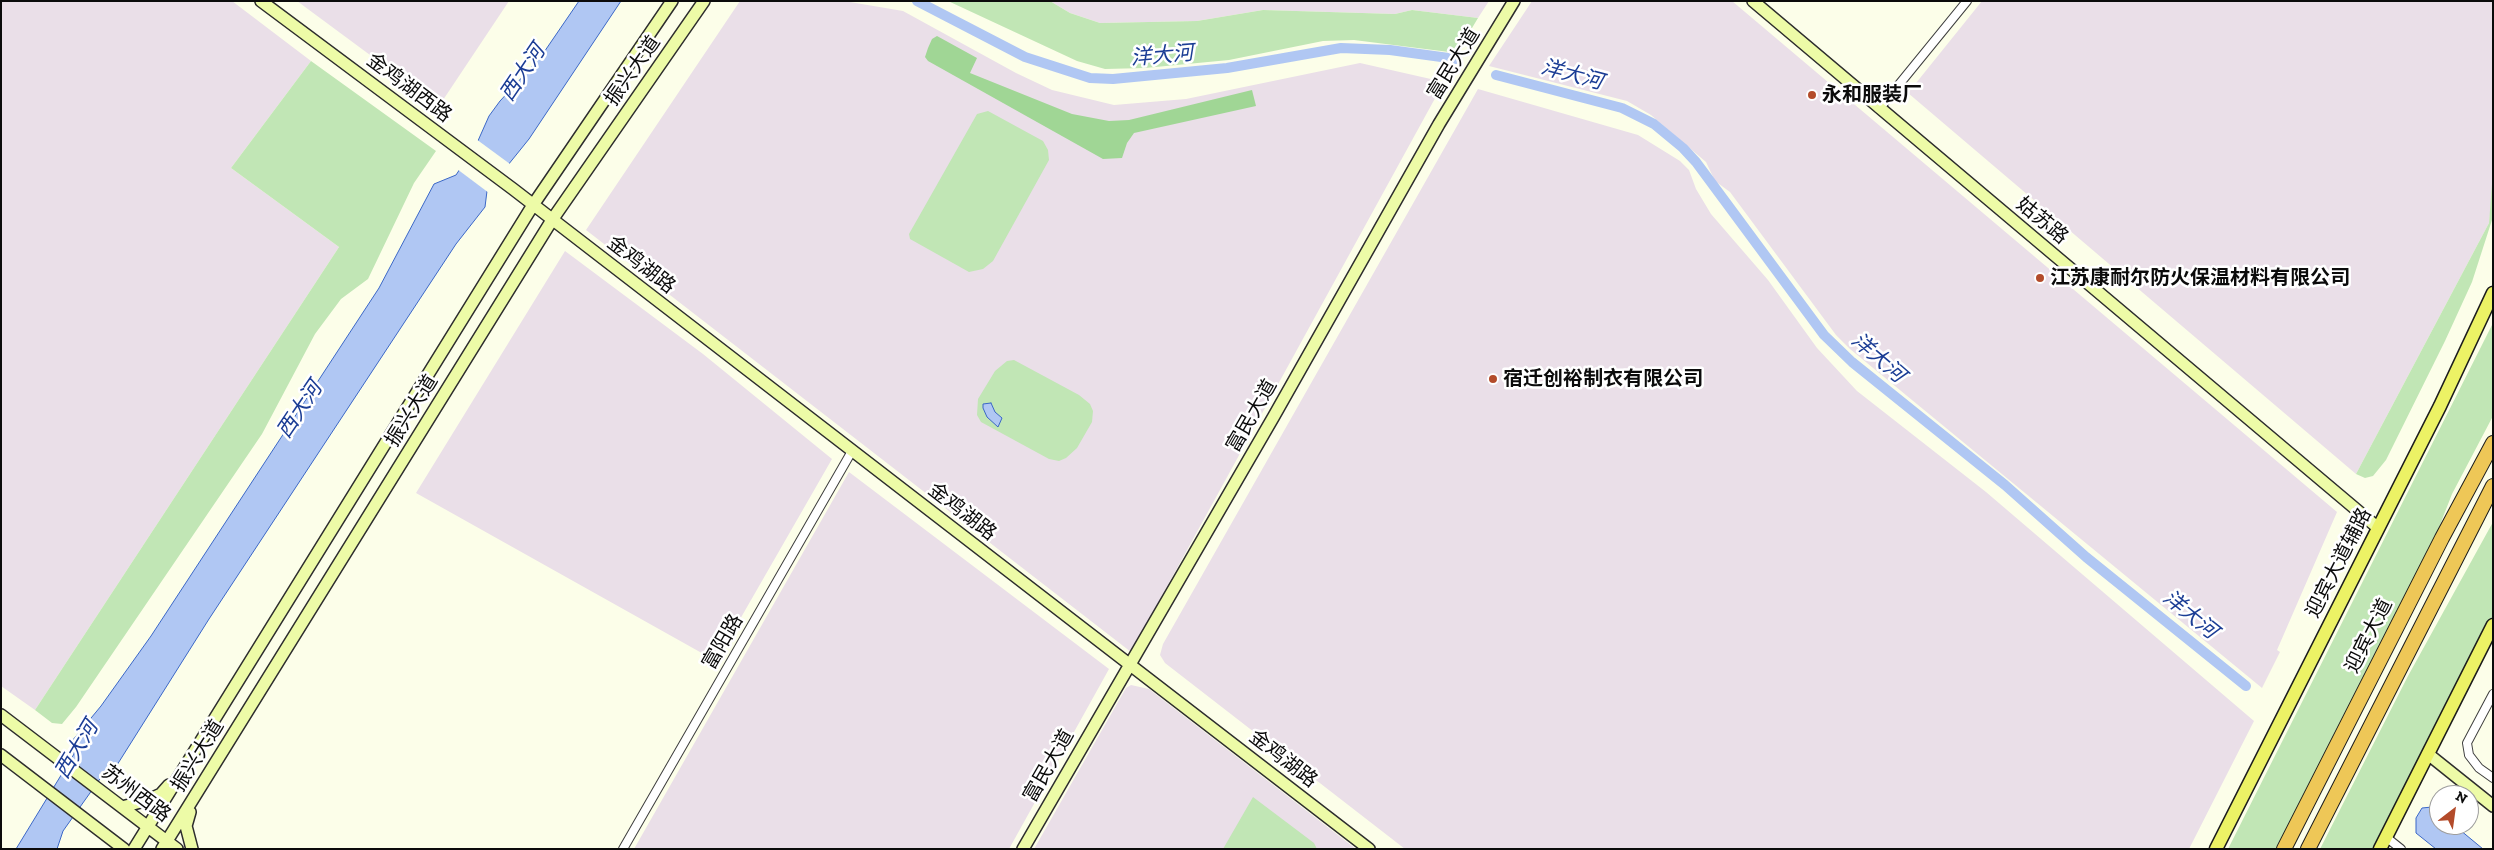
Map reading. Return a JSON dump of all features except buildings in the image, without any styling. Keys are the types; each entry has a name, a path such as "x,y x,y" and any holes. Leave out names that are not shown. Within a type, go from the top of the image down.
{"highway":[{"path":"2442,538 2493,431"},
{"name":"迎宾大道","path":"2284,849 2442,538 2493,443"},
{"name":"迎宾大道","path":"2308,849 2493,486"}],"main road":[{"name":"迎宾大道辅路","path":"2216,849 2461,363 2493,293"},
{"path":"2380,849 2493,625"}],"street":[{"name":"金鸡湖西路","path":"261,1 533,205"},
{"name":"振兴大道","path":"134,849 533,205 672,1"},
{"name":"振兴大道","path":"165,845 552,220 704,1"},
{"name":"富民大道","path":"1023,849 1274,416 1439,124 1514,1"},
{"name":"姑苏路","path":"1753,1 1879,109 2378,526"},
{"path":"1879,109 1967,1"},
{"name":"金鸡湖路","path":"533,205 1369,849"},
{"name":"富阳路","path":"623,849 852,451"},
{"path":"2493,694 2467,743 2469,755 2479,768 2493,778"},
{"name":"苏州西路","path":"1,715 148,826 165,845 178,849"},
{"path":"2428,754 2493,806"},
{"path":"1,755 124,849"},
{"path":"118,803 137,804 161,794 185,767"},
{"path":"192,849 186,826 199,790"},
{"path":"97,829 108,849"},
{"path":"2386,837 2401,849"}],"shaded area":[{"path":"1,1 232,1 311,61 231,168 339,247 35,710 1,686"},
{"path":"297,1 509,1 439,106"},
{"path":"740,1 844,1 903,11 1016,73 1052,90 1114,105 1186,99 1360,63 1444,82 1131,652 586,230"},
{"path":"1050,1 1489,1 1478,18 1412,10 1395,14 1263,10 1197,21 1100,23 1070,13"},
{"path":"1532,1 1732,1 2337,512 2277,650 2280,652 2262,688 1850,349 1836,335 1730,192 1715,181 1706,162 1651,115 1627,101 1489,66"},
{"path":"1982,1 2493,1 2493,183 2489,223 2356,474 1908,93"},
{"path":"1478,89 1638,135 1680,161 1689,170 1696,189 1711,214 1768,280 1817,348 1857,391 1986,492 2254,721 2189,849 1405,849 1165,663 1160,655 1163,644"},
{"path":"565,251 703,354 832,459 716,661 416,493"},
{"path":"849,472 1109,669 1009,849 634,849"},
{"path":"1131,685 1149,689 1356,849 1034,849 1126,688"}],"green space":[{"path":"948,1 1050,1 1070,13 1100,23 1197,21 1263,10 1395,14 1412,10 1478,18 1457,53 1354,40 1323,41 1229,60 1145,68 1105,69 1077,61"},
{"path":"937,36 977,58 970,73 1072,114 1109,121 1129,120 1252,90 1256,106 1134,133 1127,143 1122,158 1103,159 928,61 925,57 928,48 932,39"},
{"path":"311,61 436,151 414,183 368,279 341,299 315,334 262,434 76,707 62,724 52,723 35,710 339,247 231,168"},
{"path":"988,111 1043,141 1048,150 1049,160 993,261 983,269 969,272 910,239 909,234 977,114"},
{"path":"2493,171 2492,220 2472,282 2386,460 2373,476 2365,478 2356,474 2489,223"},
{"path":"2493,323 2493,416 2452,494 2436,535 2276,849 2228,849"},
{"path":"1014,360 1079,395 1090,404 1093,411 1092,422 1077,448 1066,458 1059,461 1049,459 981,422 977,415 978,399 995,371 1007,361"},
{"path":"2493,522 2493,615 2374,849 2320,849 2408,676"},
{"path":"1253,797 1314,843 1317,849 1223,849"}],"water":[{"name":"西大河","path":"579,1 621,1 529,139 487,191 485,207 456,244 209,619 117,765 107,769 63,831 57,849 16,849 74,754 72,741 101,706 151,636 379,288 434,184 456,175 477,143 489,116 500,101 540,58"},
{"path":"991,403 995,412 1002,418 998,427 987,417 983,408 983,404"},
{"path":"2429,807 2429,835 2466,835 2483,849 2436,849 2416,833 2416,818 2422,808"}],"pier":[{"path":"476,139 510,164 489,193 457,169"}],"waterway":[{"name":"洋大河","path":"917,1 1025,57 1090,78 1113,79 1227,68 1341,48 1390,50 1456,59"},
{"name":"洋大河","path":"1496,75 1622,108 1654,124 1683,148 1696,162 1824,335 1852,362 2005,485 2086,557 2246,686"}],"place":[{"name":"永和服装厂","path":"1812,95"},
{"name":"江苏康耐尔防火保温材料有限公司","path":"2040,278"},
{"name":"宿迁创裕制衣有限公司","path":"1493,379"}]}
